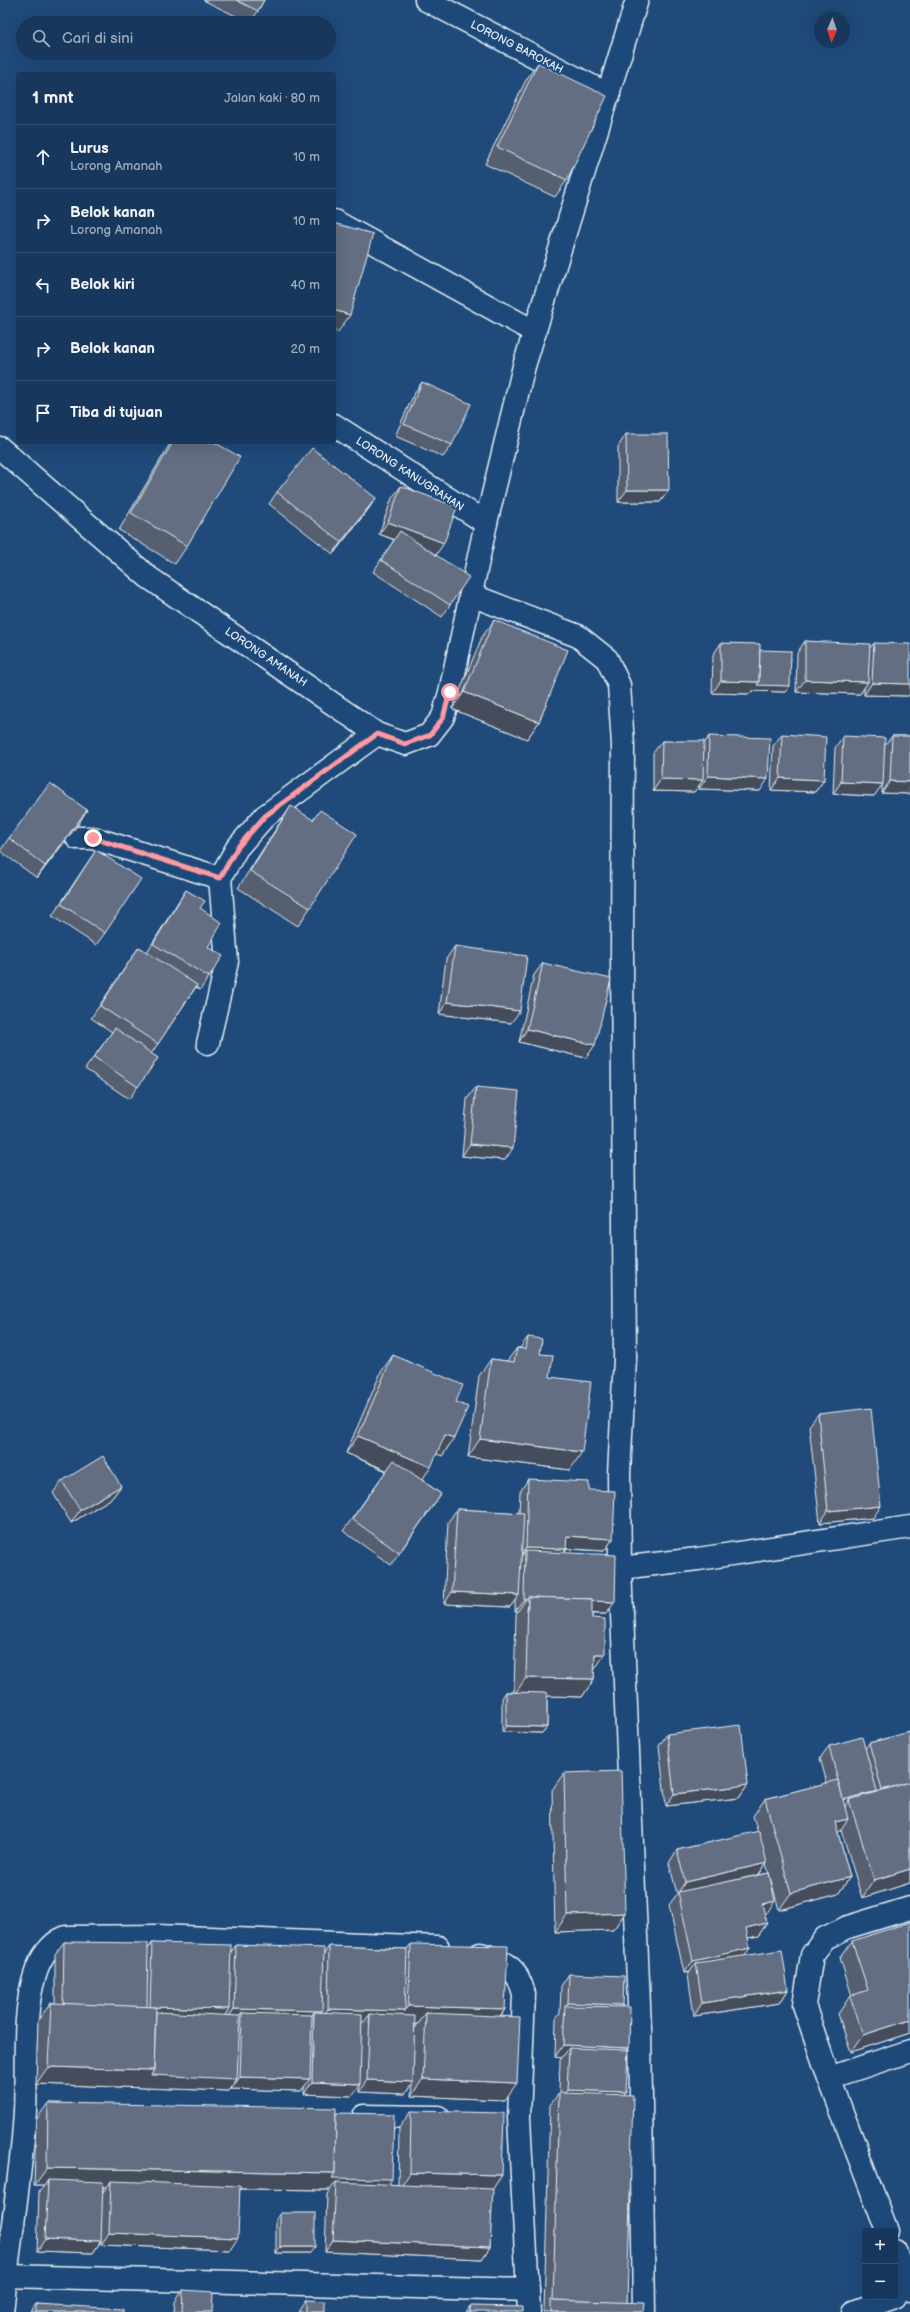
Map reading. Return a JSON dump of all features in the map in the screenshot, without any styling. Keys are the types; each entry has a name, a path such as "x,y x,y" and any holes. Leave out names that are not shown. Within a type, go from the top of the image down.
{"street":[{"name":"LORONG BAROKAH","path":"426,0 608,95"},
{"name":"LORONG AMANAH","path":"0,448 148,577 377,734 405,744 430,735 443,718 486,523 524,366 637,0"},
{"path":"336,222 535,332"},
{"name":"LORONG KANUGRAHAN","path":"336,426 486,523"},
{"path":"471,595 578,636 607,659 620,685 623,745 622,957 625,1358 619,1474 620,1568 640,2028 644,2312"},
{"path":"208,1043 227,962 220,878 237,848 265,816 377,734"},
{"path":"77,838 93,838 220,878"},
{"path":"620,1568 698,1559 910,1527"},
{"path":"887,2228 829,2078 804,2005 812,1955 825,1938 848,1927 910,1908"},
{"path":"2,2303 25,2112 29,2004 35,1975 49,1948 57,1940 66,1937 157,1936 447,1947 498,1958 509,1965 520,1979 524,1994 519,2118 529,2312"},
{"path":"829,2078 910,2051"},
{"path":"25,2112 49,2113"},
{"path":"344,2116 455,2118"},
{"path":"495,2118 519,2118"},
{"path":"898,2258 910,2290 898,2296"},
{"path":"6,2276 528,2290"},
{"path":"853,2312 887,2300"}],"building":[{"path":"236,0 264,0 258,11"},
{"path":"538,63 607,96 567,180 497,147"},
{"path":"336,224 373,234 350,315 336,311"},
{"path":"422,382 471,404 452,445 404,424"},
{"path":"626,434 668,434 669,490 627,490"},
{"path":"172,444 217,444 240,457 187,546 131,513"},
{"path":"312,448 376,498 341,542 277,492"},
{"path":"401,486 457,507 444,543 388,522"},
{"path":"400,531 469,577 450,605 381,560"},
{"path":"494,620 568,650 539,722 464,692"},
{"path":"805,641 870,644 868,682 805,680"},
{"path":"721,643 760,644 759,682 721,681"},
{"path":"874,643 910,644 910,684 872,683"},
{"path":"760,650 791,651 790,686 757,685 759,682"},
{"path":"782,734 826,737 824,780 780,778"},
{"path":"709,736 770,738 768,779 708,776"},
{"path":"843,736 885,738 883,784 841,782"},
{"path":"892,736 910,736 910,782 890,781"},
{"path":"662,741 704,741 703,780 661,779"},
{"path":"50,783 87,810 45,866 9,838"},
{"path":"291,806 313,820 320,810 357,834 310,908 250,871"},
{"path":"96,850 141,879 105,933 61,904"},
{"path":"186,890 205,901 200,908 222,923 208,947 223,956 209,977 153,944"},
{"path":"455,946 527,956 520,1011 447,1002"},
{"path":"139,947 197,985 158,1044 100,1006"},
{"path":"543,963 611,979 595,1045 527,1029"},
{"path":"115,1028 158,1058 138,1087 94,1057"},
{"path":"476,1087 519,1091 513,1148 470,1144"},
{"path":"528,1337 542,1339 540,1354 553,1355 550,1377 591,1382 582,1452 480,1439 491,1359 514,1362 517,1348 526,1349"},
{"path":"393,1355 463,1385 456,1402 468,1407 454,1438 445,1435 431,1467 358,1436"},
{"path":"871,1408 881,1506 828,1511 818,1414"},
{"path":"103,1456 121,1486 80,1510 62,1481"},
{"path":"394,1460 441,1494 399,1553 352,1519"},
{"path":"528,1479 589,1482 589,1490 615,1491 613,1539 567,1536 566,1549 526,1548"},
{"path":"457,1509 524,1513 519,1595 452,1592"},
{"path":"525,1551 616,1555 615,1602 592,1601 592,1599 528,1597 524,1599"},
{"path":"528,1597 592,1599 592,1618 605,1619 605,1654 595,1654 594,1679 526,1678"},
{"path":"506,1692 547,1693 547,1727 506,1726"},
{"path":"741,1725 748,1785 674,1794 667,1734"},
{"path":"910,1732 910,1782 882,1790 869,1743"},
{"path":"862,1737 877,1791 843,1800 829,1746"},
{"path":"621,1771 625,1913 567,1915 564,1773"},
{"path":"838,1780 848,1819 835,1822 850,1877 791,1893 765,1799"},
{"path":"910,1782 910,1869 874,1880 849,1800"},
{"path":"759,1831 767,1863 685,1882 677,1850"},
{"path":"769,1873 775,1901 762,1904 767,1923 746,1928 750,1948 693,1961 678,1892"},
{"path":"910,1922 910,2020 863,2035 850,1996 868,1990 852,1941"},
{"path":"64,1942 148,1943 147,2007 63,2004"},
{"path":"152,1943 231,1945 229,2009 150,2007"},
{"path":"411,1944 508,1946 505,2009 408,2006"},
{"path":"236,1945 324,1948 322,2011 234,2009"},
{"path":"329,1946 407,1949 405,2011 328,2009"},
{"path":"782,1950 788,1990 702,2003 696,1963"},
{"path":"569,1974 624,1976 623,2005 568,2003"},
{"path":"51,2003 156,2007 154,2070 48,2067"},
{"path":"565,2006 630,2007 629,2048 563,2045"},
{"path":"156,2012 240,2016 237,2079 151,2075 154,2070"},
{"path":"314,2012 362,2014 360,2084 312,2082"},
{"path":"242,2013 312,2015 310,2079 240,2077"},
{"path":"426,2013 520,2017 517,2083 423,2079"},
{"path":"370,2014 415,2016 413,2082 367,2080"},
{"path":"569,2048 628,2050 626,2092 567,2090"},
{"path":"559,2093 633,2095 627,2303 553,2300"},
{"path":"48,2103 336,2108 335,2173 47,2168"},
{"path":"411,2111 504,2113 502,2175 410,2173"},
{"path":"336,2113 394,2114 392,2179 332,2178 335,2173"},
{"path":"48,2180 103,2182 101,2241 45,2239"},
{"path":"111,2181 240,2186 238,2238 109,2233"},
{"path":"336,2182 493,2189 490,2247 333,2240"},
{"path":"280,2213 315,2213 315,2247 280,2247"},
{"path":"183,2290 213,2292 212,2312 182,2312"},
{"path":"306,2300 325,2301 325,2312 306,2312"},
{"path":"551,2300 645,2303 644,2312 551,2312"},
{"path":"36,2304 123,2309 123,2312 36,2312"},
{"path":"470,2306 523,2307 523,2312 470,2312"}],"route":[{"path":"93,838 220,878 237,848 265,816 310,785 339,761 377,734 405,744 430,735 443,718 450,692"}]}
